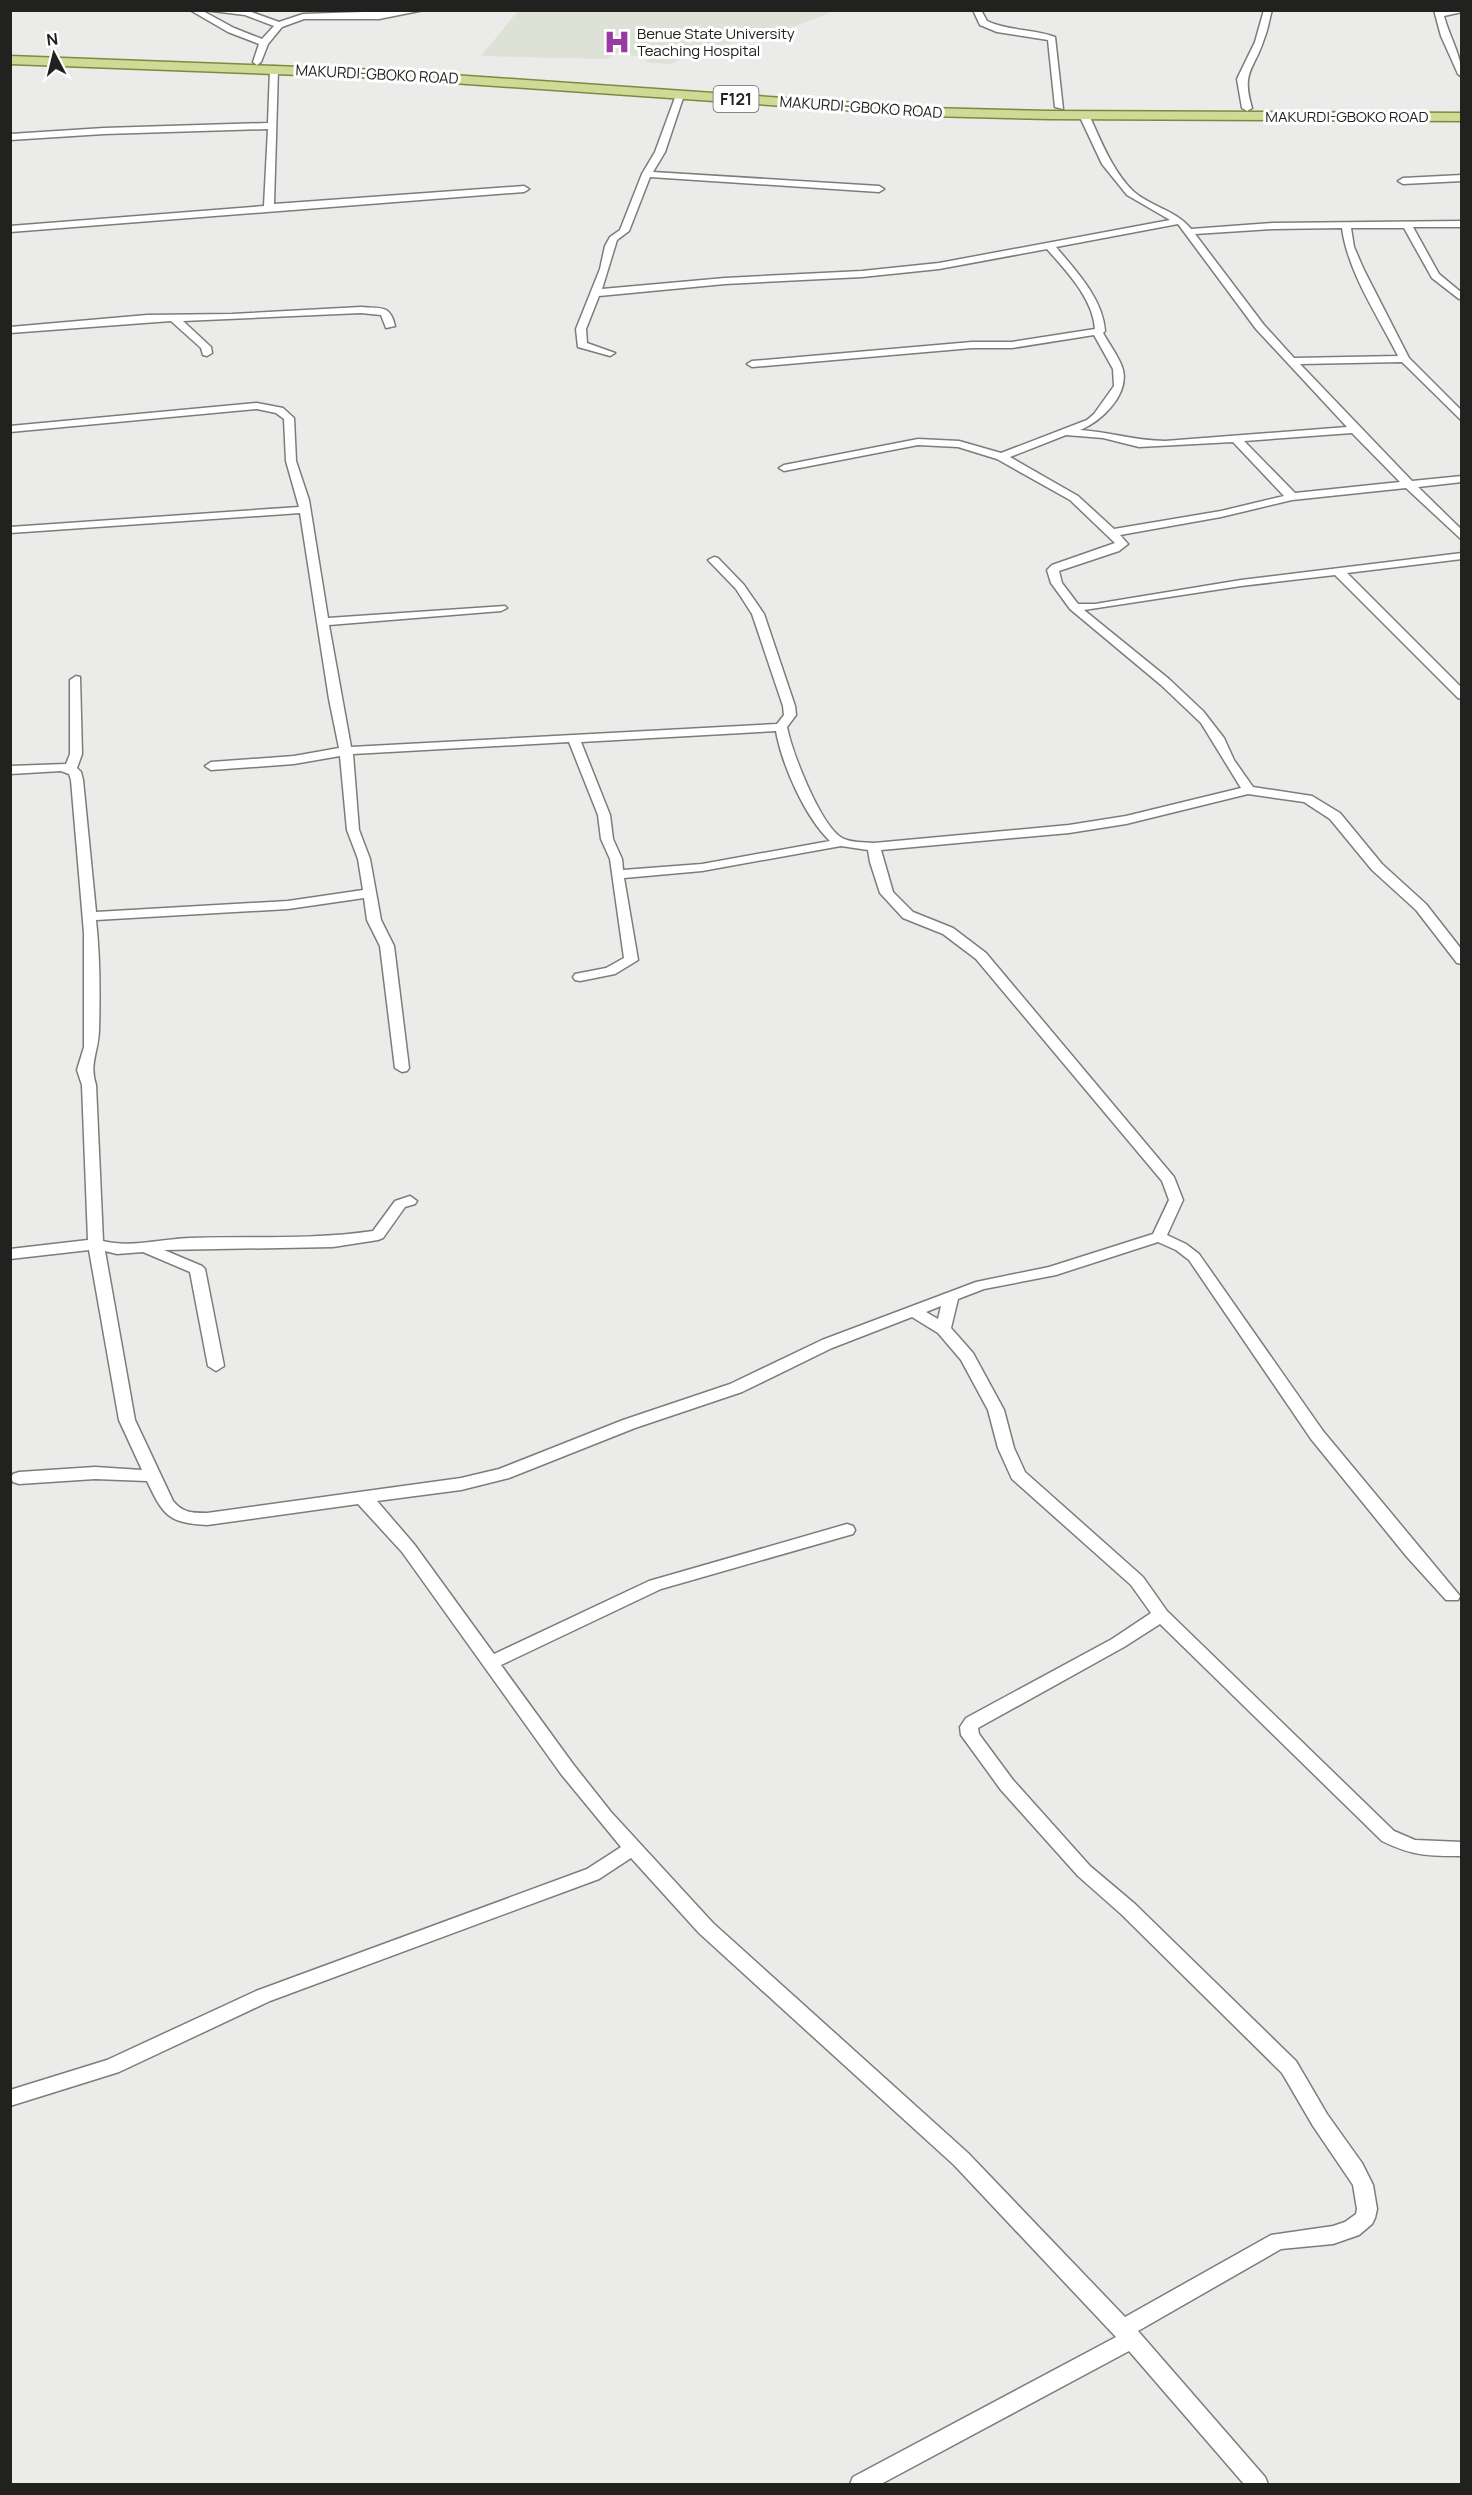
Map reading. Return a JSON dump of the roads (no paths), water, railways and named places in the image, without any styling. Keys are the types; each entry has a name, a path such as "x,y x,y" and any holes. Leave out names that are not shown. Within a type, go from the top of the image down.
{"main road":[{"name":"F121","path":"10,54 256,62 478,73 945,106 1461,109"},
{"name":"MAKURDI-GBOKO ROAD","path":"10,60 274,69 471,79 928,112 1461,117"}],"street":[{"path":"194,10 231,30 264,44"},
{"path":"208,10 246,13 279,25 316,15 379,16 420,10"},
{"path":"978,10 983,23 997,29 1041,35 1052,39 1060,107"},
{"path":"1247,108 1240,84 1242,73 1259,41 1268,10"},
{"path":"1461,10 1438,12 1444,39 1461,74"},
{"path":"256,62 264,44 279,25"},
{"path":"270,207 274,69"},
{"path":"610,353 582,345 581,328 605,269 610,246 613,239 624,231 647,174 660,152 680,95"},
{"path":"1084,115 1107,164 1130,193 1180,221 1260,327 1355,430 1461,537"},
{"path":"10,137 104,131 272,126"},
{"path":"647,174 879,189"},
{"path":"1403,180 1461,178"},
{"path":"10,229 524,189"},
{"path":"595,294 939,266 1180,221"},
{"path":"1189,232 1273,226 1461,224"},
{"path":"1346,225 1349,248 1405,359 1461,418"},
{"path":"1407,225 1435,276 1459,296"},
{"path":"752,364 972,345 1012,345 1101,330 1088,297 1049,244"},
{"path":"10,330 116,320 376,310 387,314 390,326"},
{"path":"174,318 206,347 207,353"},
{"path":"1001,457 1091,422 1098,417 1119,386 1118,369 1097,332"},
{"path":"1291,361 1405,359"},
{"path":"10,429 257,406 272,407 289,418 291,461 301,489 346,751 353,830 364,859 374,920 387,946 402,1068"},
{"path":"1091,422 1103,435"},
{"path":"1064,432 1103,435 1149,444 1237,440 1355,430"},
{"path":"1237,440 1292,497"},
{"path":"784,468 929,442 959,444 1001,457 1074,498 1120,541 1121,546 1090,555 1053,570 1054,578 1074,607 1105,636 1166,682 1213,730 1228,760 1244,778 1248,790"},
{"path":"1112,533 1221,514 1292,497 1461,479"},
{"path":"10,531 248,512 304,510"},
{"path":"1074,607 1095,607 1220,586 1461,556"},
{"path":"211,766 294,760 346,751 781,727 790,715 789,706 758,614 740,587 714,560"},
{"path":"1339,572 1461,695"},
{"path":"1090,621 1095,607"},
{"path":"323,622 501,608"},
{"path":"70,769 76,754 76,680"},
{"path":"781,727 787,750 812,806 825,829 843,843"},
{"path":"574,739 604,815 607,839 616,859 631,960 610,971 580,978"},
{"path":"10,770 52,767 70,769 75,772 77,780 90,916 92,1024 91,1047 84,1070 89,1085 96,1244 127,1420 166,1504 174,1513 185,1518 207,1519 461,1484 503,1474 629,1424 736,1388 827,1344 981,1286 1051,1272 1159,1237 1181,1247 1194,1257 1317,1435 1413,1553 1452,1596"},
{"path":"617,874 650,874 747,862 843,843 874,847 1069,829 1126,820 1248,790 1308,799 1335,816 1377,867 1396,882 1420,907 1461,960"},
{"path":"874,847 876,862 887,893 908,915 948,931 981,956 1027,1008 1168,1180 1176,1200 1159,1237"},
{"path":"90,916 288,905 370,893"},
{"path":"10,1254 96,1244 117,1249 188,1243 333,1242 378,1235 400,1204 410,1201"},
{"path":"146,1248 197,1269 216,1366"},
{"path":"943,1329 951,1297"},
{"path":"913,1311 943,1329 967,1357 996,1410 1006,1448 1018,1475 1137,1581 1161,1615 1388,1836 1412,1847 1461,1849"},
{"path":"19,1478 94,1473 153,1476"},
{"path":"361,1498 369,1503 408,1548 567,1768 633,1848 706,1928 961,2159 1127,2334 1257,2484"},
{"path":"490,1663 655,1585 847,1530"},
{"path":"861,2484 1127,2334 1278,2241 1333,2235 1352,2229 1365,2218 1367,2209 1363,2185 1355,2169 1320,2120 1289,2067 1128,1910 1084,1871 1026,1809 970,1735 969,1728 972,1723 1118,1643 1161,1615"},
{"path":"10,2098 112,2066 263,1996 593,1874 633,1848"}],"place":[{"name":"Benue State University Teaching Hospital","path":"617,42"}]}
